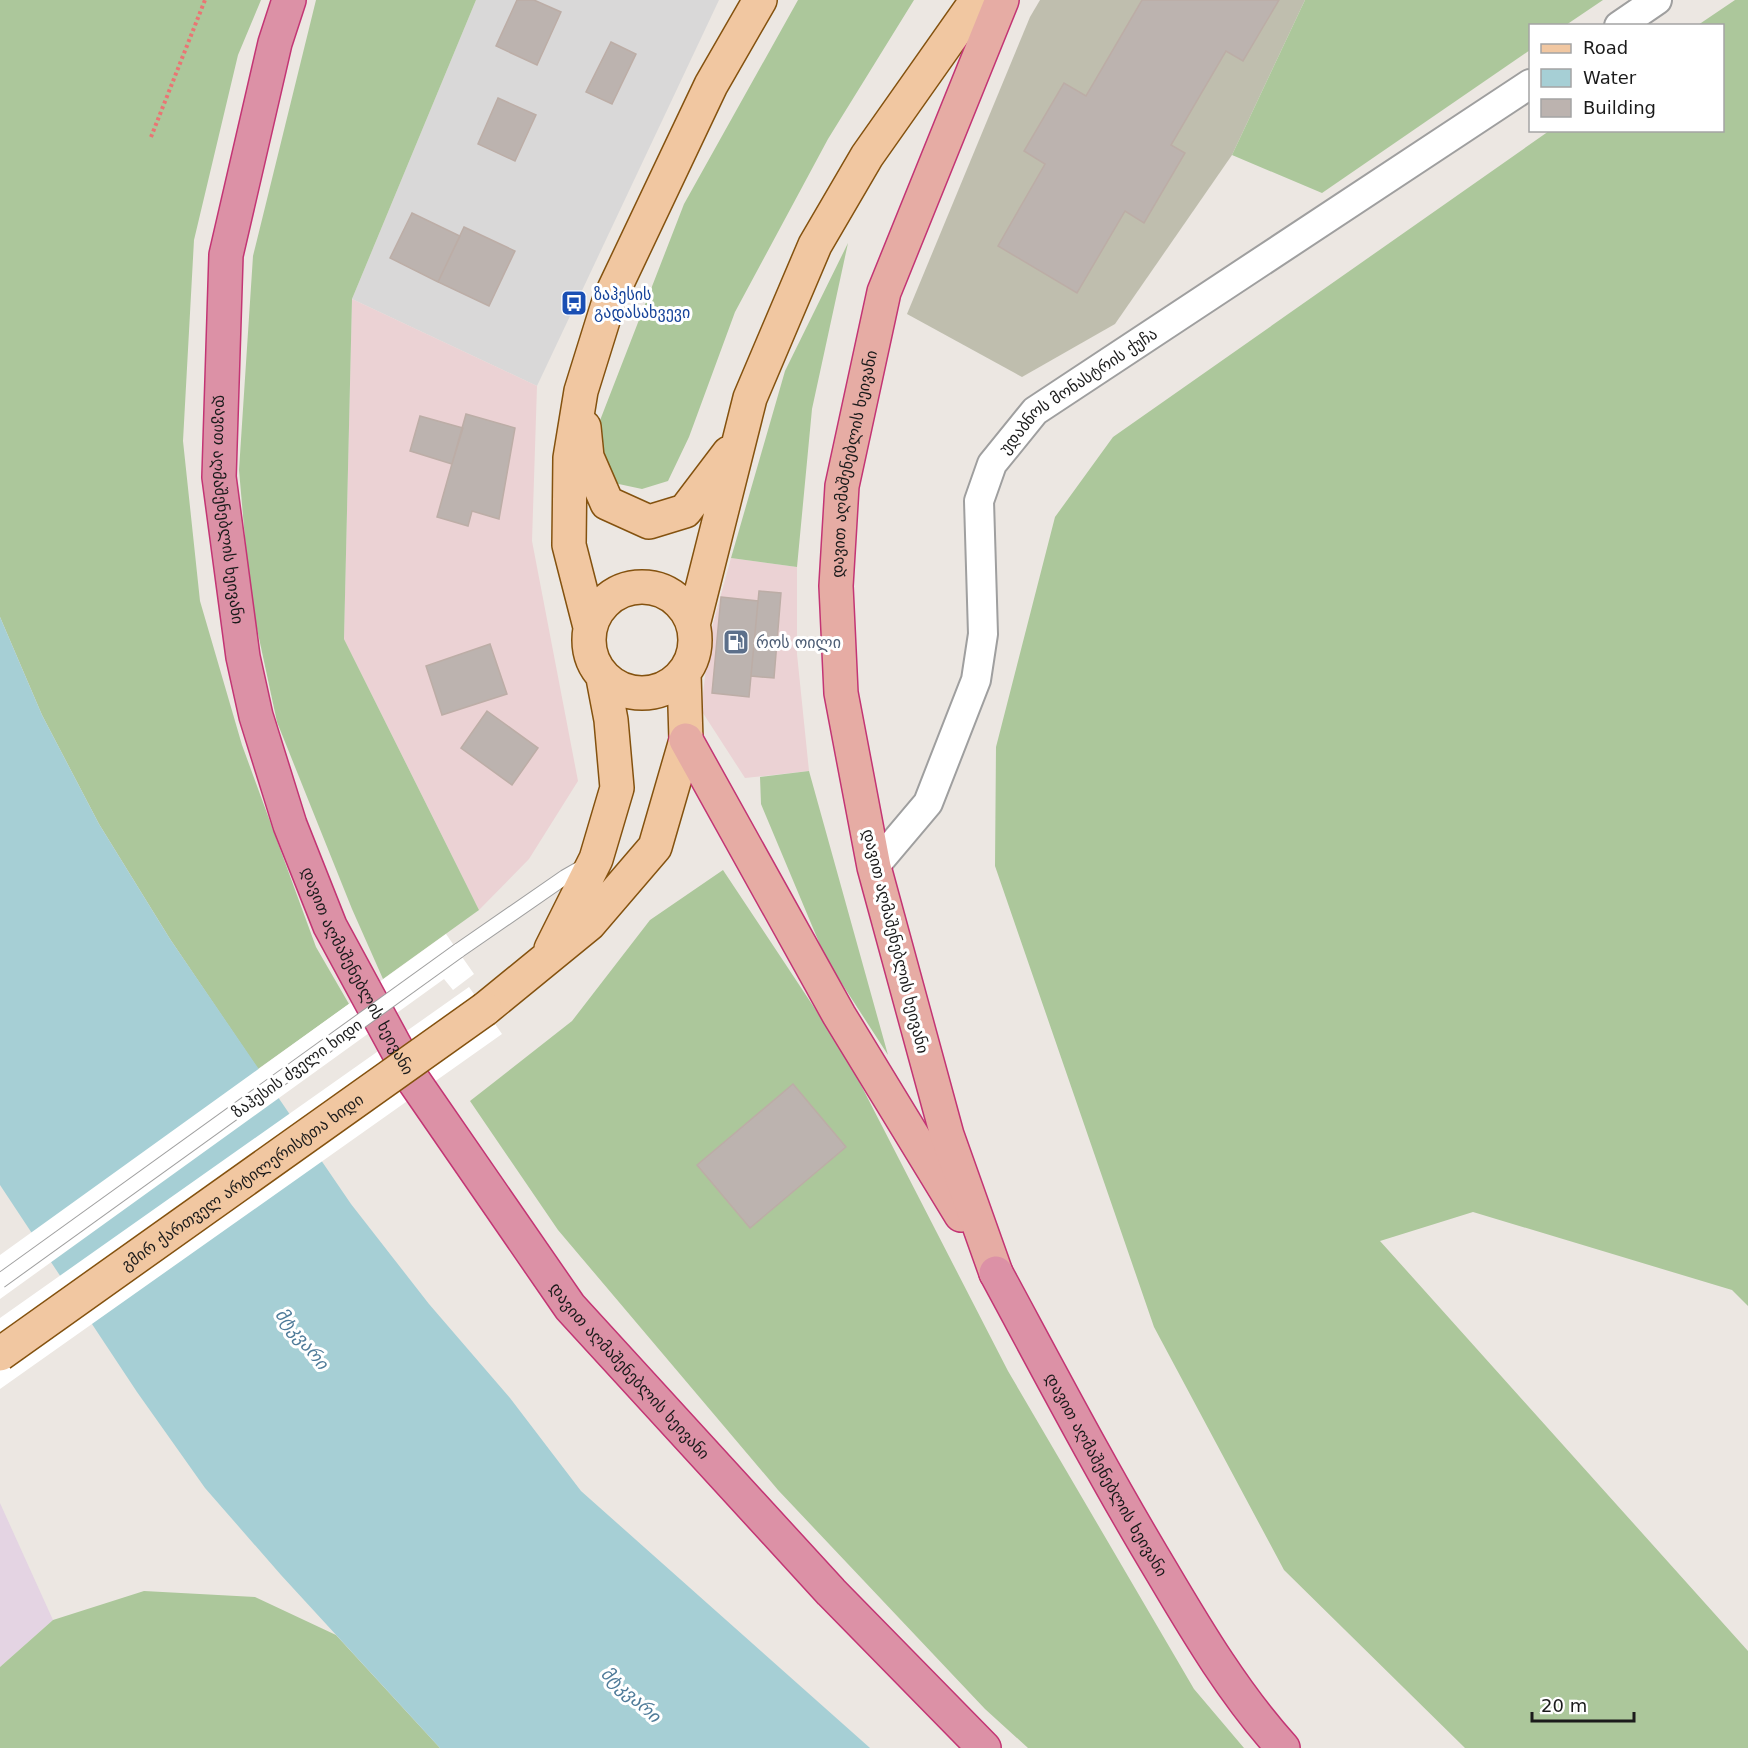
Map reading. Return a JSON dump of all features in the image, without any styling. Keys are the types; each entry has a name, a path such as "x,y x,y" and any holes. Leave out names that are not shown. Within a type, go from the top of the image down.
{"highway":[{"name":"დავით აღმაშენებლის ხეივანი","path":"289,0 275,43 226,255 219,477 243,657 256,716 294,836 330,926 414,1081 570,1307 831,1592 984,1748"},
{"name":"დავით აღმაშენებლის ხეივანი","path":"1002,0 884,292 842,486 836,586 841,693 874,867 947,1134 996,1273 1119,1500 1204,1643 1269,1733 1283,1748"},
{"path":"686,740 839,1015 996,1273"}],"main road":[{"path":"590,627 569,545 570,458 581,391 610,298 711,85 760,0"},
{"path":"546,959 589,924 655,846 686,740 684,674 694,650 693,625 750,398 815,245 867,156 977,0"},
{"path":"581,391 587,457 607,503 649,522 685,511 738,442"},
{"path":"684,674 673,684 660,691 645,694 615,687 603,678 595,667 588,640 590,627 597,611 609,598 624,590 640,587 658,589 673,597 686,609 693,625"},
{"path":"546,959 596,859 617,788 611,720 603,678"},
{"name":"გმირ ქართველ არტილერისტთა ხიდი","path":"0,1354 485,1009 546,959"}],"street":[{"path":"1622,24 1658,0"},
{"name":"უდაბნოს მონასტრის ქუჩა","path":"874,867 928,803 976,680 983,634 979,501 992,464 1035,411 1529,85"}],"lane":[{"name":"ზაჰესის ძველი ხიდი","path":"0,1281 458,951 565,877 596,859"}],"path":[{"path":"150,136 205,0"}],"shaded area":[{"path":"476,0 719,0 537,386 352,299"},
{"path":"1040,0 1305,0 1232,155 1115,324 1022,377 907,314 1030,17"},
{"path":"352,299 537,386 532,541 578,781 529,859 479,910 344,639"},
{"path":"731,558 797,567 797,654 809,771 745,778 701,710 710,635"},
{"path":"0,1503 53,1620 0,1667"}],"green space":[{"path":"0,0 261,0 238,55 194,240 183,441 200,601 242,745 316,947 349,1004 258,1069 170,939 99,824 42,715 0,617"},
{"path":"316,0 476,0 352,299 344,639 479,910 383,979 352,909 277,722 250,596 239,470 253,256"},
{"path":"798,0 914,0 828,139 735,312 689,437 668,481 642,489 614,483 602,459 599,423 684,204"},
{"path":"1305,0 1603,0 1567,24 1529,24 1529,51 1322,193 1232,155"},
{"path":"1735,0 1748,0 1748,1306 1732,1290 1473,1212 1380,1241 1748,1651 1748,1748 1465,1748 1284,1570 1154,1327 995,866 996,747 1055,517 1113,437 1548,132 1724,132 1724,24 1699,24"},
{"path":"848,243 812,409 797,567 731,558 785,371"},
{"path":"809,771 888,1055 826,959 761,804 760,777"},
{"path":"723,870 845,1054 1008,1371 1194,1689 1244,1748 1028,1748 985,1709 778,1490 558,1230 470,1101 572,1021 650,920"},
{"path":"144,1591 255,1597 336,1635 440,1748 0,1748 0,1667 53,1620"}],"water":[{"name":"მტკვარი","path":"0,617 42,715 99,824 170,939 351,1204 429,1304 510,1398 581,1491 870,1748 440,1748 281,1575 205,1488 137,1392 0,1185"}],"pier":[{"path":"446,934 474,974 453,990 444,979 0,1299 0,1255"},
{"path":"469,987 502,1034 0,1389 0,1318"}],"building":[{"path":"517,0 534,0 561,12 537,65 496,46"},
{"path":"1142,0 1279,0 1243,61 1226,51 1171,145 1185,153 1144,223 1125,211 1077,293 998,246 1045,164 1024,151 1064,83 1086,96"},
{"path":"611,42 636,54 612,104 586,92"},
{"path":"498,98 536,115 515,161 478,144"},
{"path":"412,213 460,236 438,282 390,258"},
{"path":"464,227 515,251 489,306 438,282"},
{"path":"466,414 515,428 499,519 472,511 468,526 437,517"},
{"path":"420,416 463,428 452,464 410,451"},
{"path":"759,591 781,593 774,678 751,676"},
{"path":"721,597 758,601 749,697 712,693"},
{"path":"490,644 507,694 442,715 426,666"},
{"path":"487,711 538,748 512,785 461,748"},
{"path":"793,1084 846,1147 750,1228 697,1165"}],"place":[{"name":"ზაჰესის გადასახვევი","path":"574,303"},
{"name":"როს ოილი","path":"736,642"}]}
